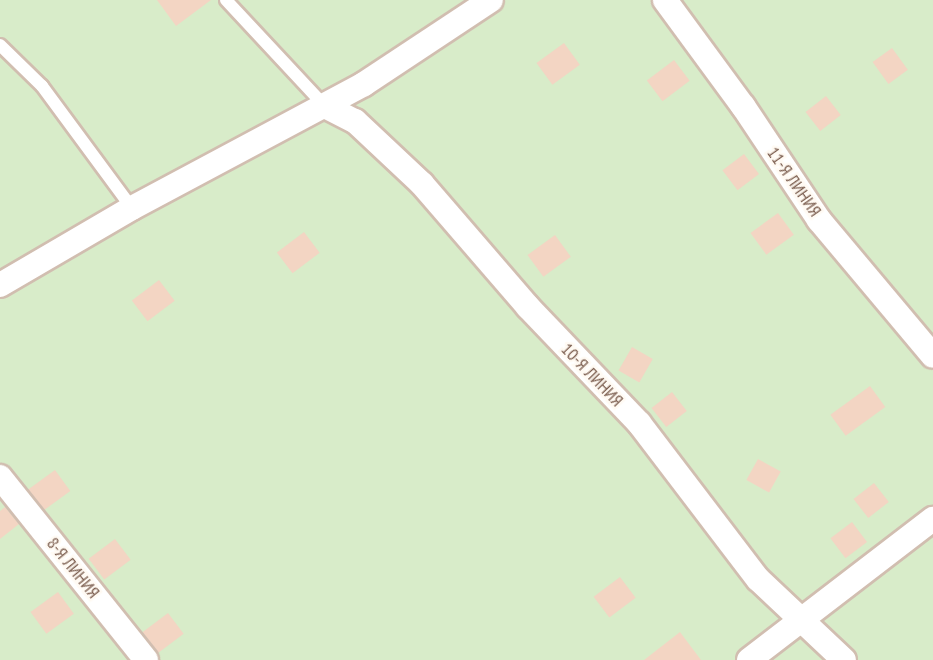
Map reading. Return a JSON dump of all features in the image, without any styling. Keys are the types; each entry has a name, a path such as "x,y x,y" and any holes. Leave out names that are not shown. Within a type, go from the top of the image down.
{"street":[{"path":"0,285 132,208 325,106 491,0"},
{"name":"11-Я ЛИНИЯ","path":"665,0 743,106 819,220 933,356"},
{"name":"10-Я ЛИНИЯ","path":"325,106 355,121 422,184 528,307 639,423 758,579 844,660"},
{"name":"8-Я ЛИНИЯ","path":"0,477 146,660"},
{"path":"749,660 799,619 933,519"}],"lane":[{"path":"226,0 325,106"},
{"path":"0,45 42,86 132,208"}],"green space":[{"path":"0,0 933,0 933,660 0,660"}],"building":[{"path":"157,0 211,0 176,26"},
{"path":"564,43 580,65 552,85 536,63"},
{"path":"892,48 908,70 888,84 873,62"},
{"path":"674,60 690,81 662,101 647,80"},
{"path":"826,96 841,115 820,131 806,112"},
{"path":"744,154 759,174 737,190 722,170"},
{"path":"778,213 794,235 766,255 750,233"},
{"path":"304,232 320,253 292,273 277,252"},
{"path":"555,235 571,257 543,277 527,255"},
{"path":"159,280 175,301 147,321 132,300"},
{"path":"632,347 653,359 639,382 618,370"},
{"path":"870,386 885,407 846,436 830,415"},
{"path":"672,392 687,411 666,427 652,408"},
{"path":"758,459 781,472 769,493 746,480"},
{"path":"55,470 70,491 43,511 27,490"},
{"path":"874,483 889,502 868,518 854,499"},
{"path":"5,507 19,524 0,539 0,511"},
{"path":"852,522 867,542 845,558 830,538"},
{"path":"115,539 131,560 104,580 89,559"},
{"path":"620,577 636,598 609,618 594,597"},
{"path":"58,592 74,614 46,634 30,612"},
{"path":"168,613 184,634 158,653 142,632"},
{"path":"680,632 701,660 644,660"}]}
